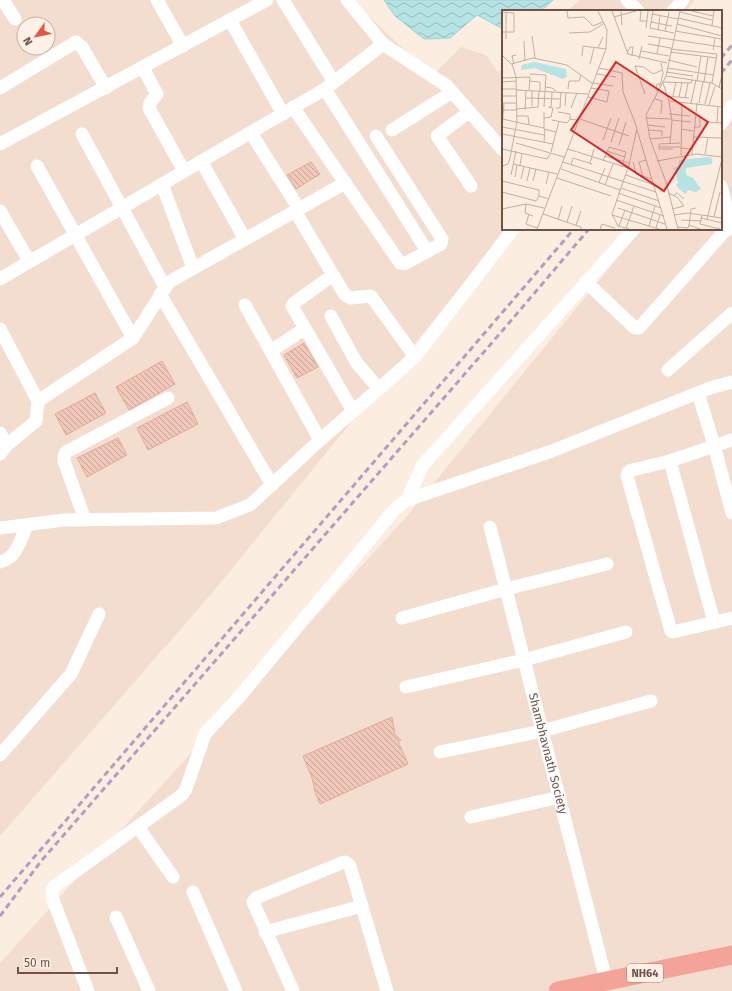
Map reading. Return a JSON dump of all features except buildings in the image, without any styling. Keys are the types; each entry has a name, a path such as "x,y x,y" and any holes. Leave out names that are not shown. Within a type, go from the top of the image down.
{"highway":[{"name":"NH64","path":"558,991 616,983 732,955"}],"street":[{"path":"3,0 15,19"},
{"path":"156,0 183,46"},
{"path":"0,144 267,0"},
{"path":"283,0 329,86 427,252"},
{"path":"347,0 383,44 442,83 452,92 502,149"},
{"path":"627,0 637,10"},
{"path":"674,10 683,0"},
{"path":"230,20 288,110 345,183 400,263 404,264 441,244 442,239 376,136"},
{"path":"0,88 76,42 82,47 106,88"},
{"path":"0,279 329,86 383,44"},
{"path":"143,68 157,94 150,103 149,108 184,171"},
{"path":"392,130 452,92"},
{"path":"722,122 732,106"},
{"path":"469,112 437,136 471,186"},
{"path":"251,133 297,210 333,275 348,298 372,296 415,357"},
{"path":"82,134 122,207 163,290 272,485"},
{"path":"201,161 245,240"},
{"path":"37,166 74,235 133,338"},
{"path":"38,401 133,338 163,290 174,279 345,183"},
{"path":"162,184 193,268"},
{"path":"586,282 635,328 639,328 731,227 722,190"},
{"path":"0,212 30,262"},
{"path":"0,528 85,520 216,518 250,505 320,440 415,357 512,230"},
{"path":"407,500 422,466 633,230"},
{"path":"333,275 294,303 293,310 353,411"},
{"path":"245,304 320,440"},
{"path":"668,370 732,313"},
{"path":"331,316 356,362 379,389"},
{"path":"0,329 38,401 36,422 4,449 0,432"},
{"path":"271,351 304,329"},
{"path":"88,991 52,897 52,891 55,886 138,827 186,790 205,734 240,696 395,509 407,500 552,451 698,393 732,382"},
{"path":"698,393 714,445 732,513"},
{"path":"85,520 64,461 66,452 168,398"},
{"path":"732,440 670,461 628,472 629,484 671,631 673,632 732,618"},
{"path":"670,461 714,622"},
{"path":"0,562 10,559 14,555 27,525"},
{"name":"Shambhavnath Society","path":"490,527 560,797 616,983"},
{"path":"402,618 506,589 607,564"},
{"path":"0,755 71,674 99,614"},
{"path":"406,687 524,660 626,632"},
{"path":"440,752 542,730 651,701"},
{"path":"471,817 560,797"},
{"path":"138,827 173,877"},
{"path":"293,991 254,908 253,902 256,898 344,862 348,863 350,866 387,991"},
{"path":"193,892 236,991"},
{"path":"265,932 362,906"},
{"path":"116,916 149,991"}],"shaded area":[{"path":"0,0 352,0 432,76 461,47 486,55 498,72 502,69 502,230 507,230 213,592 0,836"},
{"path":"580,0 695,0 687,10 568,10"},
{"path":"732,117 732,991 0,991 0,963 407,516 640,230 722,230 722,129"}],"water":[{"path":"384,0 553,0 542,10 502,10 502,28 477,15 450,38 424,39 395,16"}],"railway":[{"path":"722,57 732,45"},
{"path":"722,72 732,60"},
{"path":"0,897 573,230"},
{"path":"0,916 42,860 588,230"}]}
